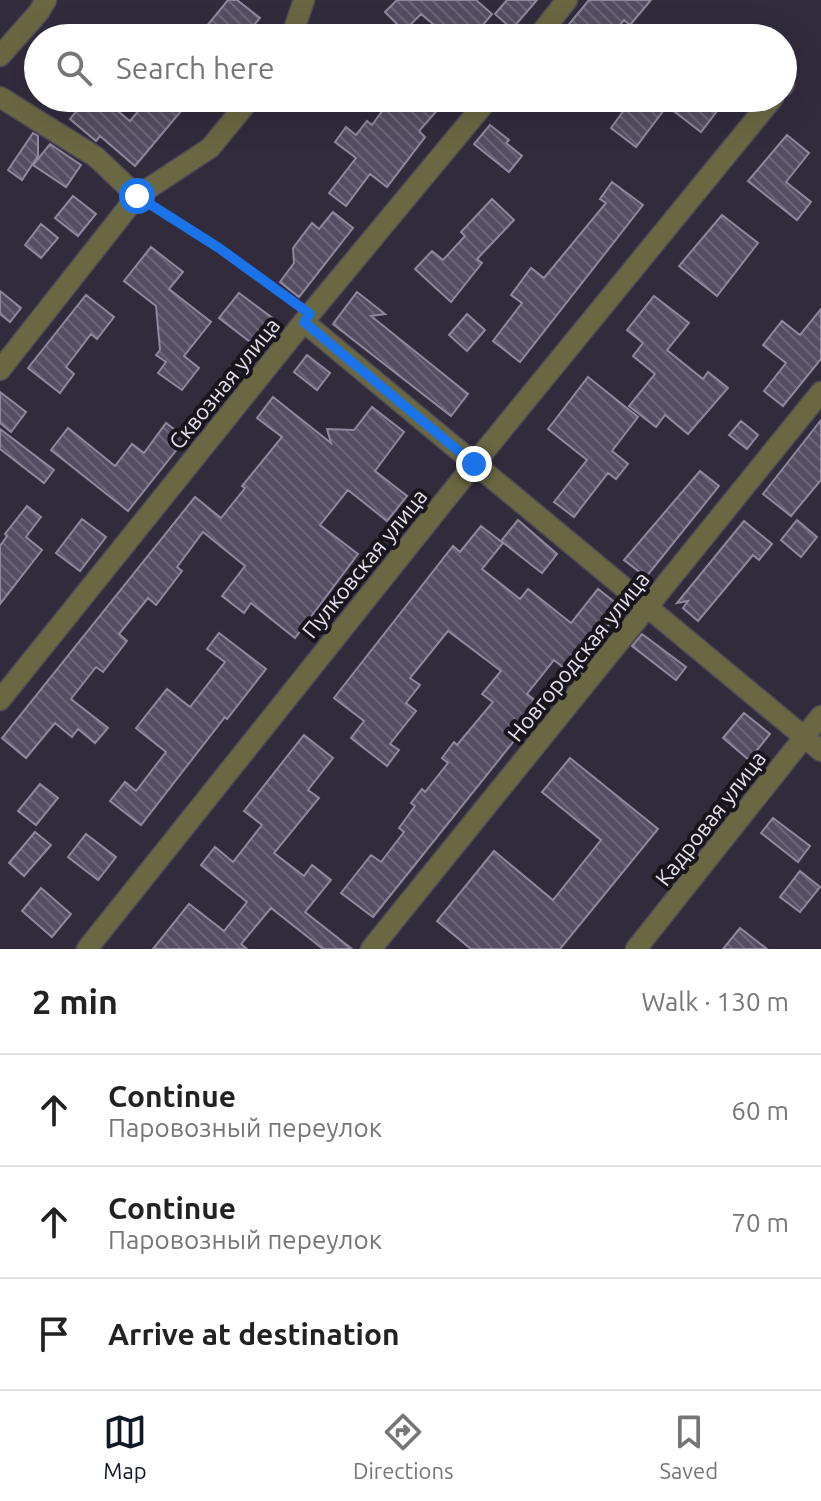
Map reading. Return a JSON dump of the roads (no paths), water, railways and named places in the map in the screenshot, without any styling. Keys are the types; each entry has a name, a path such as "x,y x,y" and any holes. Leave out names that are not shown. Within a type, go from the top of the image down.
{"street":[{"path":"28,24 46,0"},
{"path":"296,24 304,0"},
{"path":"548,24 567,0"},
{"path":"0,56 24,29"},
{"path":"0,97 96,157 137,196"},
{"path":"0,370 137,196 210,148 240,112"},
{"name":"Сквозная улица","path":"0,700 307,318 477,112"},
{"name":"Пулковская улица","path":"87,949 474,464 761,112"},
{"path":"307,318 474,464 821,751"},
{"name":"Новгородская улица","path":"371,949 821,392"},
{"name":"Кадровая улица","path":"636,949 821,716"}]}
